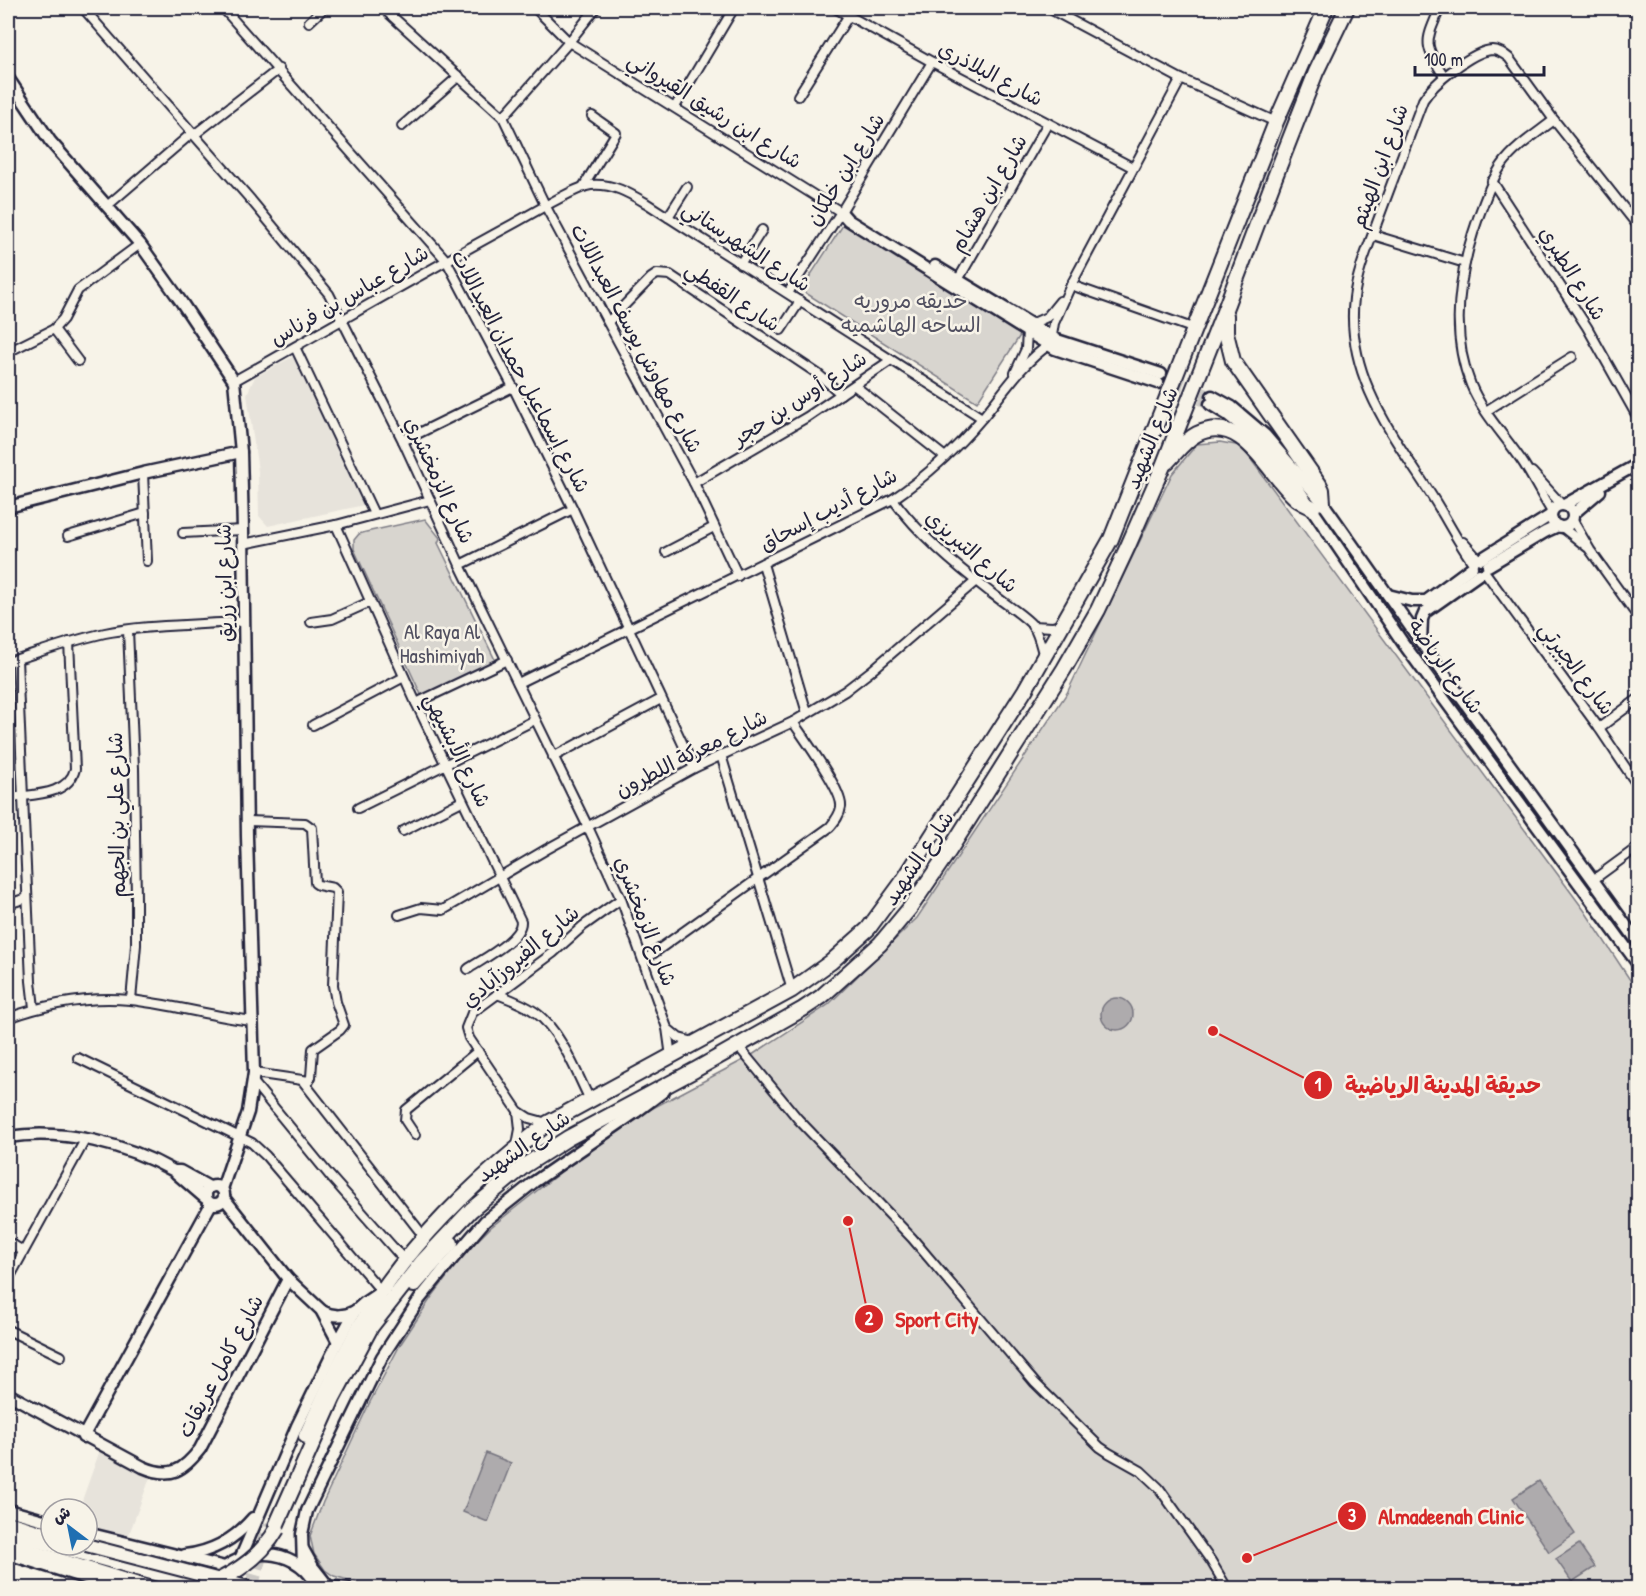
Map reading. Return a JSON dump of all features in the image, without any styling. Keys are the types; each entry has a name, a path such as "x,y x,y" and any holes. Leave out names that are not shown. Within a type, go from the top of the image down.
{"highway":[{"name":"شارع الشهيد","path":"1326,8 1276,122 1111,539 1044,658 901,884 868,929 831,962 792,990 548,1123 468,1192 405,1261 360,1325 324,1396 273,1525 333,1398 371,1327 422,1262 471,1210 530,1162 568,1138 738,1046 821,997 880,944 910,908 955,842 1082,640 1128,546 1163,466 1316,72 1347,8"},
{"path":"1163,466 1198,434 1214,429 1230,432 1245,440 1293,494 1318,505 1322,490 1319,484 1233,361 1226,333 1227,304"},
{"path":"205,1588 239,1569 253,1559 267,1544 277,1529 335,1410 386,1322 418,1280 499,1187"},
{"path":"12,1540 148,1588"}],"main road":[{"path":"1633,8 1638,9"},
{"name":"شارع ابن زريق","path":"8,78 50,141 140,244 234,381 241,452 254,1078 241,1136 214,1195"},
{"name":"شارع ابن رشيق القيرواني","path":"841,212 849,214 958,280 1028,328"},
{"name":"شارع ابن رشيق القيرواني","path":"841,212 848,220 1028,328"},
{"path":"1028,328 1051,341 1160,379"},
{"name":"شارع الرياضة","path":"1211,400 1232,407 1265,435 1388,595 1638,942"},
{"path":"8,507 143,473 241,452"},
{"path":"1388,595 1412,601 1426,601 1552,514 1556,507 1612,481 1638,464"},
{"path":"1421,642 1422,619 1425,612 1479,566 1545,532 1569,525 1573,516 1612,481"},
{"name":"شارع الرياضة","path":"1318,505 1403,643 1638,964"},
{"path":"1563,505 1569,508 1573,516"},
{"path":"1552,514 1553,522 1560,527"},
{"path":"1458,716 1469,709"},
{"path":"303,1567 302,1534 308,1511 382,1358 419,1300 485,1221 534,1182 655,1099 670,1082"},
{"path":"8,1137 45,1135 85,1140 137,1154 174,1171 180,1171 214,1195 238,1218 288,1279 321,1310 327,1314 341,1316 356,1311"},
{"path":"83,1437 214,1195"},
{"name":"شارع كامل عريقات","path":"8,1394 83,1437 152,1472 170,1473 180,1469 200,1449 288,1279"},
{"path":"241,1557 261,1508 338,1342 356,1311 382,1292"},
{"path":"321,1310 338,1342"},
{"path":"179,1556 207,1551 232,1538 243,1530 261,1508"},
{"path":"8,1510 39,1519"},
{"path":"8,1522 12,1540"},
{"path":"99,1536 225,1567"},
{"path":"12,1540 39,1537"},
{"path":"12,1540 205,1588 225,1567 241,1557 273,1554 289,1558 303,1567 321,1587 347,1588"},
{"path":"12,1540 117,1588"},
{"path":"301,1546 321,1587"},
{"path":"99,1548 251,1588"}],"street":[{"name":"شارع الزمخشري","path":"83,8 329,294 403,441 460,566 621,899 667,1028 671,1057"},
{"name":"شارع إسماعيل حمدان العبداللات","path":"224,8 447,260 573,509 694,768"},
{"path":"309,22 324,8"},
{"path":"383,8 503,117 596,8"},
{"name":"شارع ابن رشيق القيرواني","path":"535,8 569,42 841,212"},
{"path":"675,108 734,8"},
{"name":"شارع البلاذري","path":"835,8 932,62 1132,167"},
{"path":"1048,8 1181,79 1276,122"},
{"path":"1440,8 1428,38 1427,47 1444,76"},
{"path":"798,96 849,15"},
{"name":"شارع ابن الهيثم","path":"1479,566 1385,423 1361,374 1355,338 1354,298 1361,267 1422,100 1429,89 1461,64 1485,52 1500,51 1509,58 1554,120 1638,226"},
{"name":"شارع ابن خلكان","path":"788,293 841,212 932,62"},
{"path":"107,206 193,134 279,69"},
{"path":"402,126 459,76"},
{"path":"1051,341 1054,323 1071,285 1181,79"},
{"path":"583,187 616,133 592,116"},
{"name":"شارع مهاوش يوسف العبداللات","path":"503,117 546,207 694,483 738,576"},
{"path":"1552,514 1524,464 1486,411 1468,378 1460,341 1460,298 1465,263 1476,222 1492,181 1513,152 1554,120"},
{"name":"شارع ابن هشام","path":"958,280 1048,123"},
{"name":"شارع الطبري","path":"1492,181 1587,327 1638,418"},
{"name":"شارع الشهرستاني","path":"546,207 583,187 605,185 618,188 668,217 982,418"},
{"path":"668,217 687,187"},
{"name":"شارع عباس بن فرناس","path":"234,381 447,260 546,207"},
{"path":"740,264 762,230"},
{"path":"1373,235 1465,263"},
{"path":"8,352 54,329 63,319 78,290 140,244"},
{"name":"شارع القفطي","path":"609,321 651,278 657,274 670,275 818,374 841,394"},
{"path":"1071,285 1195,329"},
{"path":"1028,328 1047,317 1071,285"},
{"path":"781,330 800,301"},
{"name":"شارع أديب إسحاق","path":"1012,380 1026,349 1028,328"},
{"path":"54,329 78,361"},
{"name":"شارع أديب إسحاق","path":"518,683 893,499 911,487 945,457 982,418 1012,380 1051,341"},
{"path":"295,347 374,514"},
{"path":"1486,411 1572,357"},
{"name":"شارع أوس بن حجر","path":"694,483 770,440 855,386 891,360"},
{"path":"855,386 945,457"},
{"path":"403,441 513,387"},
{"path":"1524,464 1563,505"},
{"path":"143,473 147,561"},
{"name":"شارع التبريزي","path":"893,499 913,524 976,581 1032,626 1040,642 1044,658"},
{"path":"243,544 336,525 430,500"},
{"path":"460,566 573,509"},
{"path":"68,536 145,513"},
{"path":"1573,516 1590,550 1638,617"},
{"name":"شارع الأبشيهي","path":"336,525 416,703 520,921 521,927 514,938 468,969"},
{"path":"666,552 714,527"},
{"path":"1560,527 1590,550"},
{"path":"183,533 243,530"},
{"path":"763,564 807,713"},
{"name":"شارع الجبرتي","path":"1479,566 1599,728 1638,786"},
{"name":"شارع معركة اللطرون","path":"399,915 421,908 443,910 499,876 694,768 793,722 860,681 976,581"},
{"path":"310,622 332,619 370,602"},
{"path":"8,662 69,642 106,633 243,621"},
{"path":"1032,626 1053,627 1064,624"},
{"name":"شارع علي بن الجهم","path":"128,630 134,768 136,910 136,945 131,1000"},
{"path":"8,798 45,794 67,783 73,776 75,769 69,642"},
{"path":"17,659 34,1008"},
{"path":"416,703 507,660"},
{"path":"312,725 404,677"},
{"path":"553,757 661,699"},
{"path":"1599,728 1638,699"},
{"path":"358,808 535,720"},
{"path":"644,960 758,880 830,827 837,818 842,804 837,790 793,722"},
{"path":"721,755 792,990"},
{"path":"403,831 462,801"},
{"path":"248,821 305,823 313,831 315,883 333,888 337,892 333,985 344,1025 313,1049 311,1077 306,1081 254,1078"},
{"path":"1593,880 1638,847"},
{"path":"8,904 27,898"},
{"name":"شارع الفيروزآبادي","path":"518,1111 467,1034 467,1023 472,1013 621,899"},
{"path":"497,994 534,1011 551,1028 590,1100"},
{"path":"8,1018 34,1008 76,1001 131,1000 235,1019 254,1020"},
{"path":"667,1028 679,1038 696,1043"},
{"path":"738,1046 798,1119 912,1238 1035,1383 1108,1453 1141,1471 1159,1488 1211,1561 1227,1588"},
{"path":"415,1135 405,1120 406,1110 477,1051"},
{"path":"78,1058 252,1143 266,1156 382,1292"},
{"path":"254,1078 330,1176 405,1261"},
{"path":"302,1080 425,1238"},
{"path":"518,1111 529,1118 548,1123"},
{"path":"517,1148 520,1129 518,1111"},
{"path":"8,1280 85,1140"},
{"path":"8,1242 23,1251"},
{"path":"8,1330 61,1356"}],"shaded area":[{"path":"294,356 364,505 268,526 259,516 258,471 247,394 255,377"},
{"path":"1117,998 1128,1003 1133,1014 1128,1025 1117,1030 1106,1025 1101,1014 1106,1003"},
{"path":"100,1450 151,1475 128,1537 99,1529 99,1497 83,1497"},
{"path":"486,1453 511,1463 488,1522 463,1512"},
{"path":"1539,1481 1575,1534 1549,1552 1513,1498"},
{"path":"1579,1544 1595,1567 1572,1582 1556,1559"}],"green space":[{"name":"حديقه مروريه الساحه الهاشميه","path":"845,222 1021,334 977,402 801,290"},
{"path":"1220,442 1241,446 1584,910 1638,992 1638,1588 376,1588 334,1576 325,1570 314,1554 310,1536 323,1502 369,1404 400,1345 431,1298 466,1252 491,1227 619,1126 749,1057 828,1005 917,918 1067,693 1172,474 1197,444"},
{"name":"Al Raya Al Hashimiyah","path":"425,519 440,538 438,543 498,666 424,701 354,549 354,540 359,534"}],"tunnel":[{"path":"1161,374 1212,396"},
{"path":"1158,383 1210,404"},
{"path":"251,1588 269,1524"}],"place":[{"name":"حديقة المدينة الرياضية","path":"1213,1031"},
{"name":"Sport City","path":"848,1221"},
{"name":"Almadeenah Clinic","path":"1247,1558"}]}
